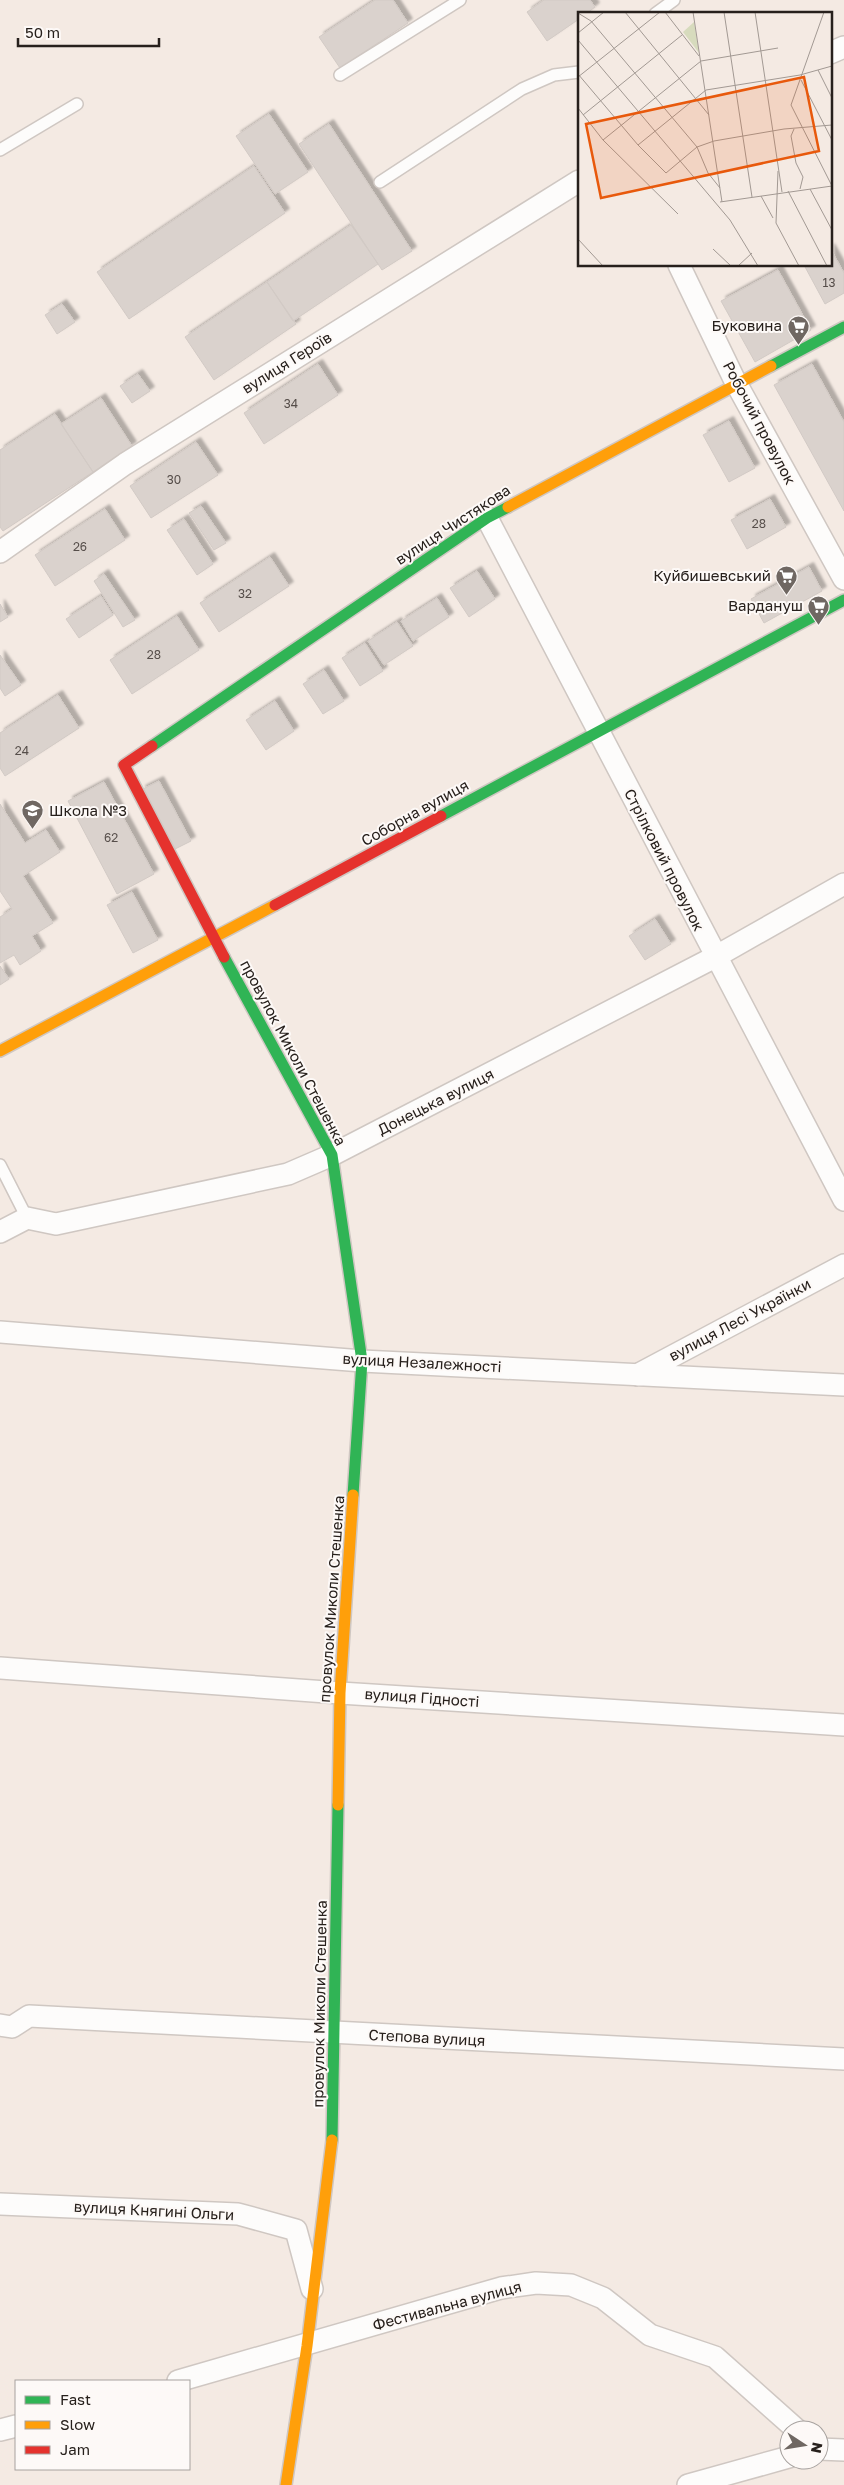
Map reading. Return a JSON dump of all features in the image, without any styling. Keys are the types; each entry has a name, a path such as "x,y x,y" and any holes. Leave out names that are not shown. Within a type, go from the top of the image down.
{"street":[{"path":"832,52 844,47"},
{"name":"вулиця Героїв","path":"0,552 125,464 578,182"},
{"name":"Робочий провулок","path":"679,266 736,383 844,579"},
{"name":"вулиця Чистякова","path":"124,766 487,518 736,383 844,327"},
{"name":"Стрілковий провулок","path":"487,518 715,957 844,1200"},
{"name":"Соборна вулиця","path":"0,1051 214,940 598,730 844,600"},
{"name":"провулок Миколи Стешенка","path":"124,766 214,940 332,1155 362,1361 340,1693 332,2152 308,2346 286,2485"},
{"name":"Донецька вулиця","path":"27,1218 56,1224 288,1174 332,1155 715,957 844,884"},
{"path":"0,1232 27,1218"},
{"name":"вулиця Лесі Українки","path":"637,1375 844,1265"},
{"name":"вулиця Незалежності","path":"0,1332 362,1361 844,1385"},
{"name":"вулиця Гідності","path":"0,1668 340,1693 844,1725"},
{"name":"Степова вулиця","path":"4,2025 28,2016 334,2034 844,2059"},
{"name":"вулиця Княгині Ольги","path":"0,2204 238,2214 296,2230 314,2297"},
{"name":"Фестивальна вулиця","path":"182,2380 308,2346 501,2288 536,2283 571,2285 603,2298 650,2335 715,2357 786,2420"},
{"path":"0,2430 15,2426"},
{"path":"829,2449 844,2450"},
{"path":"688,2485 779,2460"}],"lane":[{"path":"340,75 460,0"},
{"path":"658,12 674,0"},
{"path":"380,182 522,89 554,75 578,72"},
{"path":"0,150 77,104"},
{"path":"1,1170 27,1218"}],"building":[{"path":"375,0 393,0 408,23 340,68 319,37"},
{"path":"544,0 590,0 595,7 589,12 578,12 578,20 547,41 527,12"},
{"path":"269,114 308,172 275,194 236,136"},
{"path":"329,124 412,251 382,270 299,144"},
{"path":"254,166 285,213 129,319 97,272"},
{"path":"351,225 378,264 293,321 267,282"},
{"path":"832,252 844,273 844,293 825,304 805,266 832,266"},
{"path":"778,270 811,330 755,362 721,301"},
{"path":"267,282 296,324 214,380 185,337"},
{"path":"62,304 75,322 57,334 45,315"},
{"path":"318,364 338,395 264,444 244,413"},
{"path":"812,364 844,422 844,511 774,385"},
{"path":"138,374 150,391 132,403 120,386"},
{"path":"101,398 132,446 93,472 61,424"},
{"path":"55,414 93,472 3,531 0,527 0,450"},
{"path":"729,421 755,468 729,482 703,435"},
{"path":"196,442 218,475 151,518 130,486"},
{"path":"770,499 786,527 747,549 731,520"},
{"path":"201,506 226,543 214,550 189,513"},
{"path":"105,509 125,540 55,586 35,555"},
{"path":"184,519 213,564 197,575 167,530"},
{"path":"270,557 289,586 219,632 200,603"},
{"name":"Куйбишевський","path":"809,567 822,591 764,623 751,599"},
{"path":"477,571 495,599 469,617 450,588"},
{"path":"104,574 135,620 123,627 94,581"},
{"path":"101,596 113,615 79,638 66,619"},
{"path":"437,598 449,617 413,641 401,621"},
{"path":"0,604 8,617 0,622"},
{"path":"177,616 199,650 132,694 110,660"},
{"path":"397,622 413,646 384,665 368,641"},
{"path":"365,643 383,671 360,686 342,658"},
{"path":"0,655 21,685 5,696 0,688"},
{"path":"324,670 344,701 323,714 303,684"},
{"path":"58,695 79,728 5,776 0,768 0,733"},
{"path":"275,701 294,731 266,750 246,720"},
{"path":"159,781 191,841 173,850 141,790"},
{"path":"104,782 154,874 117,894 68,801"},
{"path":"0,804 25,843 46,830 60,852 23,876 53,923 32,936 41,951 20,965 14,955 0,963 0,917 12,909 0,891"},
{"path":"132,892 158,940 133,953 107,905"},
{"path":"655,919 671,944 645,960 629,936"},
{"path":"0,966 9,979 0,985"}],"traffic: fast":[{"path":"771,366 844,327"},
{"path":"152,746 487,518 508,507"},
{"path":"441,816 844,600"},
{"path":"224,957 332,1155 362,1361 353,1495"},
{"path":"332,2140 338,1805"}],"traffic: slow":[{"path":"508,507 771,366"},
{"path":"0,1051 275,905"},
{"path":"338,1805 340,1693 353,1495"},
{"path":"286,2485 307,2346 332,2140"}],"traffic: jam":[{"path":"152,746 124,765 224,957"},
{"path":"275,905 441,816"}],"place":[{"name":"Буковина","path":"798,345"},
{"name":"Куйбишевський","path":"787,595"},
{"name":"Вардануш","path":"819,625"},
{"name":"Школа №3","path":"33,830"}]}
